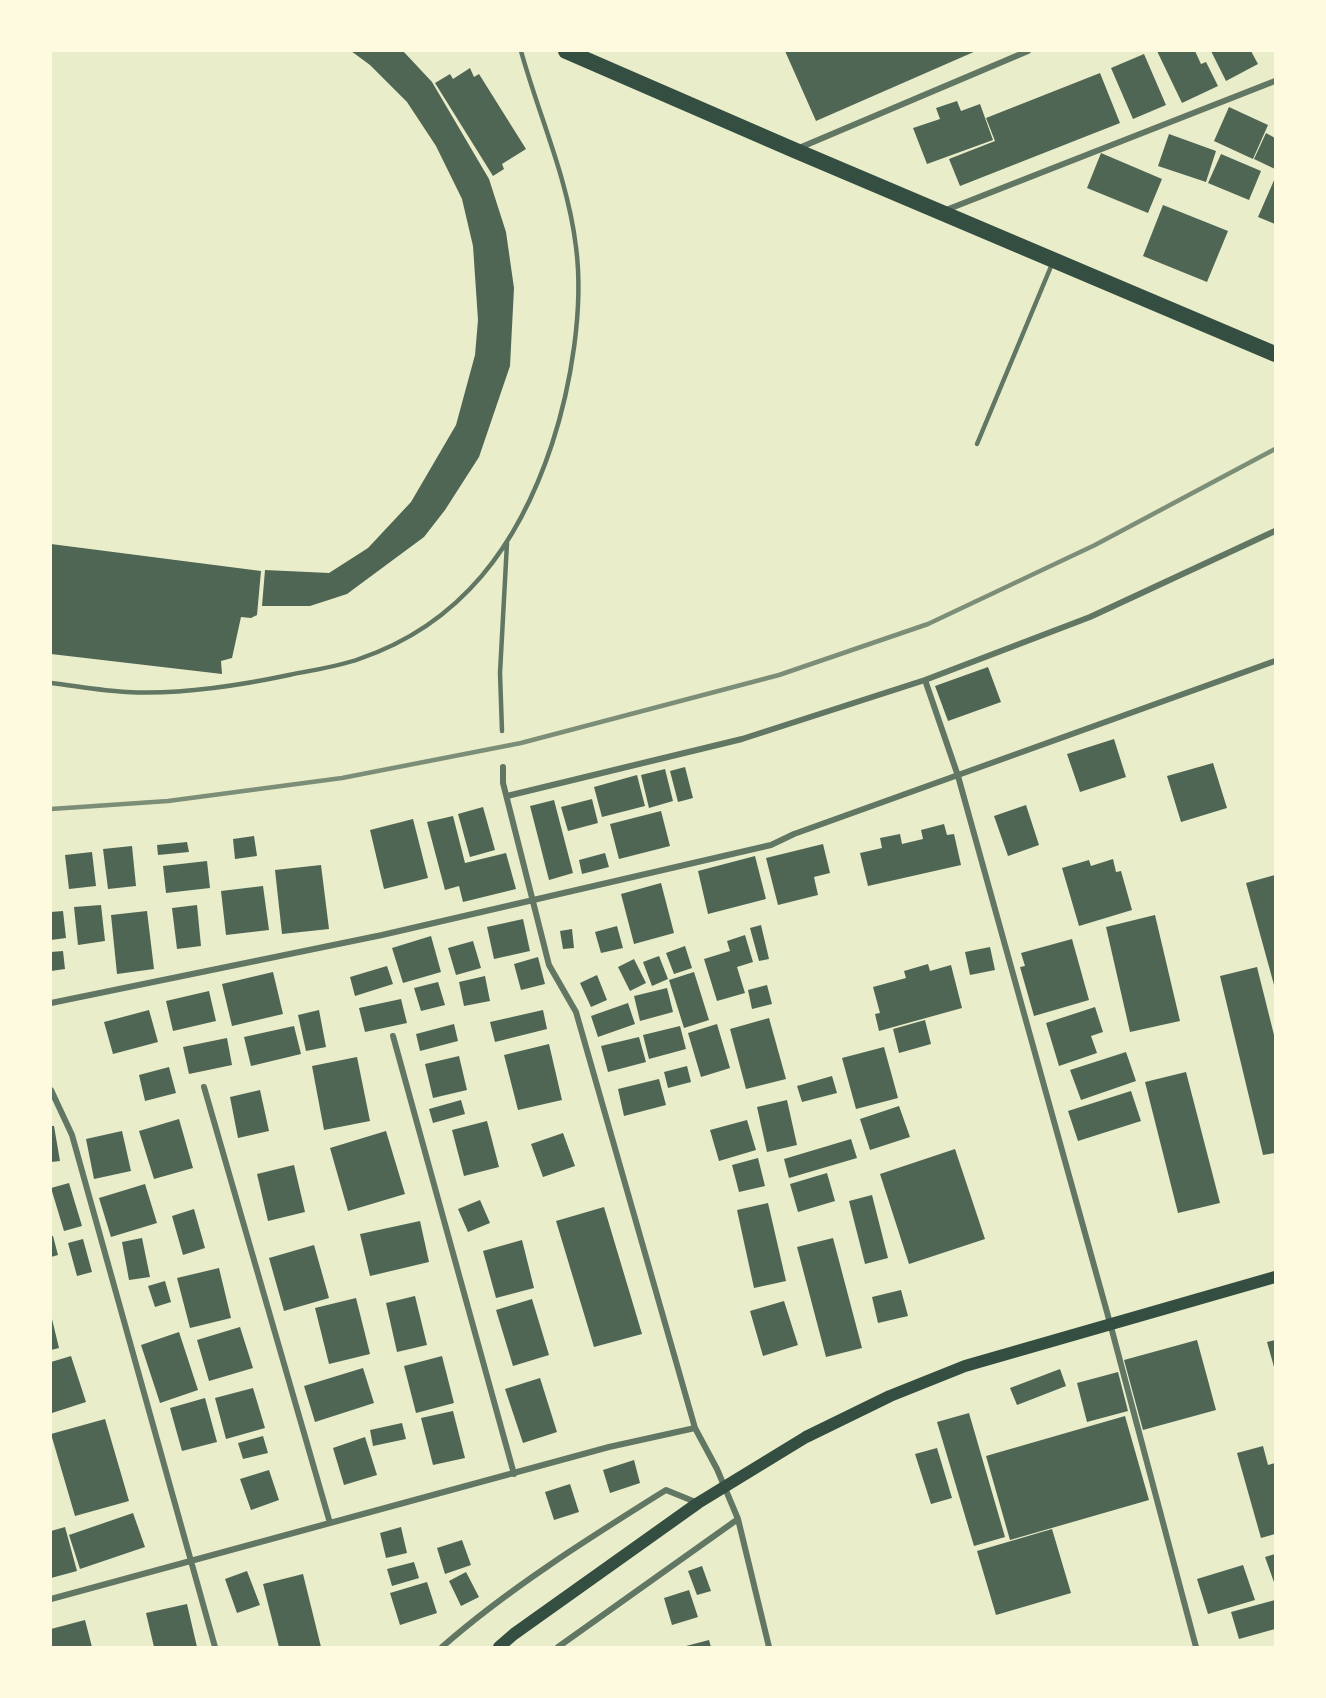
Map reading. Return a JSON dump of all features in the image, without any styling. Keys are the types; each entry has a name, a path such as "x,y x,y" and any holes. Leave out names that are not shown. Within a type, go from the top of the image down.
{"highway":[{"path":"566,51 1275,354"}],"main road":[{"path":"499,1647 698,1503 806,1437 890,1396 965,1366 1275,1277"}],"street":[{"path":"794,150 1028,51"},
{"path":"940,212 1275,81"},
{"path":"507,796 742,739 925,680 1090,617 1275,531"},
{"path":"51,1003 382,935 771,845 794,834 1275,661"},
{"path":"925,680 958,776 1110,1323 1196,1647"},
{"path":"503,767 503,783 549,965 576,1012 695,1428 725,1487 738,1519 769,1647"},
{"path":"393,1036 514,1473"},
{"path":"204,1087 330,1523"},
{"path":"51,1090 72,1135 215,1647"},
{"path":"51,1599 609,1447 695,1428"},
{"path":"442,1647 523,1585 610,1525 666,1490 698,1503"},
{"path":"558,1647 738,1519"}],"lane":[{"path":"51,684 127,692 179,692 259,681 358,660 392,645 451,608 481,577 507,543 544,466 560,420 572,368 577,292 576,248 564,186 521,51"},
{"path":"977,444 1053,260"},
{"path":"502,731 500,673 507,543"}],"building":[{"path":"351,51 403,51 432,82 489,179 506,232 514,288 510,366 479,457 445,510 424,537 347,594 310,606 262,606 265,570 329,573 368,548 411,502 456,425 475,355 478,320 473,246 462,199 436,146 407,102 370,65"},
{"path":"785,51 976,51 816,121"},
{"path":"1157,51 1195,51 1201,64 1206,62 1218,86 1182,103"},
{"path":"1211,51 1251,51 1258,64 1226,81"},
{"path":"1144,54 1166,105 1133,119 1111,68"},
{"path":"470,68 474,77 479,74 526,149 502,164 504,169 493,176 435,83 450,74 453,79"},
{"path":"1100,73 1120,123 960,186 949,159 995,141 986,118"},
{"path":"957,101 961,111 980,104 993,140 927,164 913,128 940,119 936,108"},
{"path":"1229,107 1268,125 1253,159 1214,141"},
{"path":"1266,133 1275,138 1275,169 1254,159"},
{"path":"1169,134 1216,151 1206,182 1158,166"},
{"path":"1101,153 1162,179 1148,213 1087,188"},
{"path":"1221,154 1261,171 1249,200 1208,183"},
{"path":"1275,178 1275,224 1258,217"},
{"path":"1163,205 1228,231 1207,282 1143,256"},
{"path":"51,544 261,571 257,615 251,618 241,617 232,658 221,661 222,674 51,654"},
{"path":"988,667 1001,702 948,721 935,686"},
{"path":"1114,739 1126,777 1080,792 1067,754"},
{"path":"1213,763 1227,808 1181,822 1167,776"},
{"path":"685,767 693,798 678,802 670,771"},
{"path":"665,769 673,801 649,808 641,775"},
{"path":"637,775 645,806 602,817 594,787"},
{"path":"592,799 598,823 568,831 561,807"},
{"path":"554,800 573,873 549,880 530,806"},
{"path":"1026,805 1039,845 1008,856 994,816"},
{"path":"483,807 495,850 470,857 458,814"},
{"path":"661,811 670,846 619,859 610,824"},
{"path":"453,816 465,863 506,853 516,889 463,902 459,886 445,890 427,822"},
{"path":"413,819 428,878 384,889 370,830"},
{"path":"944,824 947,835 954,834 961,865 868,886 860,853 882,848 880,838 900,834 902,844 923,839 921,830"},
{"path":"254,836 257,856 235,859 233,839"},
{"path":"187,842 189,852 158,855 157,845"},
{"path":"823,844 830,873 814,877 818,895 778,905 766,858"},
{"path":"132,846 136,886 108,889 103,849"},
{"path":"92,852 96,886 69,889 65,855"},
{"path":"605,853 609,867 582,874 579,860"},
{"path":"755,856 766,899 708,914 698,871"},
{"path":"1113,859 1116,872 1121,871 1132,910 1079,926 1062,868 1089,860 1091,866"},
{"path":"207,861 210,888 166,893 163,866"},
{"path":"321,865 329,929 282,934 275,870"},
{"path":"1275,875 1275,985 1274,985 1246,883"},
{"path":"661,883 674,933 634,944 621,894"},
{"path":"263,886 269,930 226,935 221,891"},
{"path":"101,905 105,941 78,945 74,907"},
{"path":"197,905 201,946 177,949 172,908"},
{"path":"63,911 66,938 51,940 51,912"},
{"path":"147,911 154,969 117,974 111,915"},
{"path":"1155,915 1180,1021 1130,1032 1106,927"},
{"path":"523,919 530,951 494,959 487,927"},
{"path":"761,925 769,959 759,961 750,928"},
{"path":"617,926 623,948 601,953 595,932"},
{"path":"572,929 574,948 563,949 560,931"},
{"path":"745,935 753,962 737,967 745,993 717,1001 704,959 730,951 727,941"},
{"path":"431,936 441,972 403,983 392,948"},
{"path":"1072,939 1089,1000 1034,1016 1020,967 1025,966 1021,953"},
{"path":"473,941 481,968 456,975 448,948"},
{"path":"685,946 692,968 674,974 666,953"},
{"path":"990,947 995,970 970,975 965,952"},
{"path":"63,951 65,969 51,971 51,952"},
{"path":"659,956 668,979 652,986 643,962"},
{"path":"538,957 545,984 521,990 514,964"},
{"path":"634,959 646,983 630,991 618,967"},
{"path":"928,964 930,971 951,965 962,1008 879,1031 875,1014 880,1013 873,987 906,978 904,971"},
{"path":"387,966 393,984 355,996 350,977"},
{"path":"1257,967 1275,1039 1275,1153 1263,1155 1220,976"},
{"path":"273,972 283,1014 232,1026 222,984"},
{"path":"694,972 709,1020 684,1028 669,980"},
{"path":"597,975 607,1000 591,1007 580,983"},
{"path":"485,976 490,1001 464,1006 459,982"},
{"path":"438,982 445,1005 421,1011 414,988"},
{"path":"767,985 772,1004 752,1009 748,990"},
{"path":"667,988 673,1012 640,1021 634,996"},
{"path":"209,991 216,1021 173,1031 166,1001"},
{"path":"401,999 407,1023 365,1032 359,1008"},
{"path":"628,1003 635,1024 598,1037 591,1016"},
{"path":"1095,1007 1103,1032 1091,1036 1097,1053 1059,1066 1046,1023"},
{"path":"149,1010 158,1042 113,1054 104,1022"},
{"path":"319,1010 326,1047 306,1051 298,1015"},
{"path":"543,1010 547,1029 495,1042 490,1022"},
{"path":"769,1018 786,1079 746,1089 730,1029"},
{"path":"925,1020 931,1044 899,1053 893,1029"},
{"path":"454,1024 458,1041 420,1051 416,1034"},
{"path":"717,1024 730,1068 701,1077 688,1033"},
{"path":"294,1026 301,1054 251,1066 244,1037"},
{"path":"680,1026 686,1049 649,1059 643,1035"},
{"path":"639,1037 646,1062 608,1072 601,1046"},
{"path":"227,1038 232,1065 189,1074 183,1047"},
{"path":"549,1044 562,1100 518,1110 504,1055"},
{"path":"884,1047 898,1098 856,1109 842,1058"},
{"path":"1126,1052 1136,1081 1081,1100 1070,1070"},
{"path":"459,1056 467,1090 433,1098 425,1064"},
{"path":"357,1057 370,1121 324,1130 312,1066"},
{"path":"687,1066 691,1082 668,1088 664,1072"},
{"path":"169,1067 176,1093 145,1101 139,1075"},
{"path":"1186,1072 1220,1203 1178,1213 1145,1082"},
{"path":"832,1076 837,1093 802,1102 797,1086"},
{"path":"659,1079 666,1105 624,1116 618,1089"},
{"path":"260,1090 269,1131 238,1138 230,1097"},
{"path":"1131,1091 1141,1121 1078,1141 1068,1111"},
{"path":"461,1100 465,1114 433,1123 429,1109"},
{"path":"787,1100 797,1145 767,1152 757,1107"},
{"path":"899,1106 910,1137 870,1150 860,1119"},
{"path":"179,1119 193,1168 154,1179 139,1131"},
{"path":"747,1120 756,1150 719,1161 710,1130"},
{"path":"487,1121 499,1167 464,1176 452,1130"},
{"path":"51,1126 54,1126 60,1161 51,1162"},
{"path":"122,1131 131,1171 94,1179 86,1139"},
{"path":"386,1131 405,1194 348,1211 330,1148"},
{"path":"563,1133 575,1166 543,1177 531,1144"},
{"path":"851,1139 857,1158 789,1178 784,1159"},
{"path":"955,1149 985,1239 909,1264 880,1174"},
{"path":"758,1158 765,1186 739,1192 732,1165"},
{"path":"294,1165 305,1212 268,1221 257,1174"},
{"path":"827,1173 835,1201 798,1212 790,1184"},
{"path":"69,1183 82,1226 64,1231 51,1188"},
{"path":"145,1184 157,1223 111,1237 99,1198"},
{"path":"872,1195 888,1258 865,1264 849,1201"},
{"path":"480,1200 490,1223 468,1232 458,1209"},
{"path":"768,1203 786,1281 754,1288 737,1210"},
{"path":"604,1207 642,1334 594,1347 556,1221"},
{"path":"194,1209 205,1248 183,1255 172,1216"},
{"path":"420,1221 429,1262 370,1276 360,1234"},
{"path":"51,1236 53,1236 58,1255 51,1257"},
{"path":"142,1238 150,1277 129,1280 122,1242"},
{"path":"833,1238 862,1348 826,1357 797,1247"},
{"path":"83,1239 92,1272 77,1276 68,1243"},
{"path":"522,1240 534,1288 496,1298 483,1251"},
{"path":"314,1245 329,1298 284,1311 269,1258"},
{"path":"219,1268 231,1318 190,1328 177,1278"},
{"path":"165,1281 171,1302 155,1307 148,1286"},
{"path":"901,1290 908,1316 878,1323 872,1297"},
{"path":"415,1296 427,1345 397,1352 386,1303"},
{"path":"356,1298 370,1354 329,1364 315,1308"},
{"path":"532,1299 549,1355 513,1366 496,1310"},
{"path":"784,1301 798,1345 763,1356 750,1311"},
{"path":"51,1315 59,1348 51,1350"},
{"path":"240,1327 253,1368 209,1381 197,1340"},
{"path":"179,1332 198,1390 160,1403 141,1345"},
{"path":"1197,1340 1216,1410 1143,1430 1124,1360"},
{"path":"1275,1340 1275,1367 1274,1367 1267,1342"},
{"path":"71,1356 86,1402 52,1413 51,1362"},
{"path":"442,1356 454,1403 416,1413 404,1366"},
{"path":"363,1368 374,1403 315,1422 304,1386"},
{"path":"1060,1369 1066,1386 1017,1405 1010,1388"},
{"path":"1118,1372 1128,1411 1087,1422 1077,1383"},
{"path":"540,1378 557,1432 523,1443 505,1389"},
{"path":"253,1388 265,1428 226,1439 215,1398"},
{"path":"205,1398 217,1442 182,1451 170,1408"},
{"path":"453,1411 465,1458 433,1465 421,1418"},
{"path":"969,1413 1005,1537 974,1546 937,1422"},
{"path":"1125,1416 1149,1500 1010,1540 986,1456"},
{"path":"105,1419 129,1501 75,1516 51,1434"},
{"path":"402,1423 406,1439 373,1446 370,1430"},
{"path":"263,1436 268,1453 243,1459 238,1443"},
{"path":"365,1437 377,1475 344,1485 333,1448"},
{"path":"1263,1446 1268,1465 1275,1463 1275,1534 1261,1538 1237,1453"},
{"path":"937,1448 952,1498 931,1504 915,1454"},
{"path":"634,1460 640,1483 610,1493 603,1470"},
{"path":"269,1470 279,1500 251,1510 240,1479"},
{"path":"570,1484 579,1512 554,1520 545,1492"},
{"path":"133,1513 145,1547 80,1569 69,1535"},
{"path":"65,1527 77,1571 51,1578 51,1531"},
{"path":"401,1527 407,1553 386,1558 380,1533"},
{"path":"1052,1529 1071,1593 996,1615 977,1551"},
{"path":"462,1540 471,1565 445,1574 437,1548"},
{"path":"1275,1554 1275,1585 1265,1557"},
{"path":"414,1562 419,1578 392,1586 387,1569"},
{"path":"1243,1565 1255,1600 1208,1614 1197,1579"},
{"path":"702,1566 711,1591 697,1595 688,1571"},
{"path":"247,1571 260,1605 237,1613 225,1579"},
{"path":"466,1572 479,1597 461,1606 449,1581"},
{"path":"303,1574 321,1647 279,1647 263,1584"},
{"path":"427,1582 437,1613 400,1625 390,1593"},
{"path":"689,1590 698,1617 672,1625 664,1598"},
{"path":"1275,1600 1275,1629 1239,1639 1231,1612"},
{"path":"187,1604 197,1647 154,1647 146,1613"},
{"path":"85,1620 92,1647 51,1647 51,1629"},
{"path":"709,1640 711,1647 686,1647 686,1646"}],"railway":[{"path":"51,809 168,801 342,778 521,743 779,675 928,624 1095,545 1275,449"}]}
